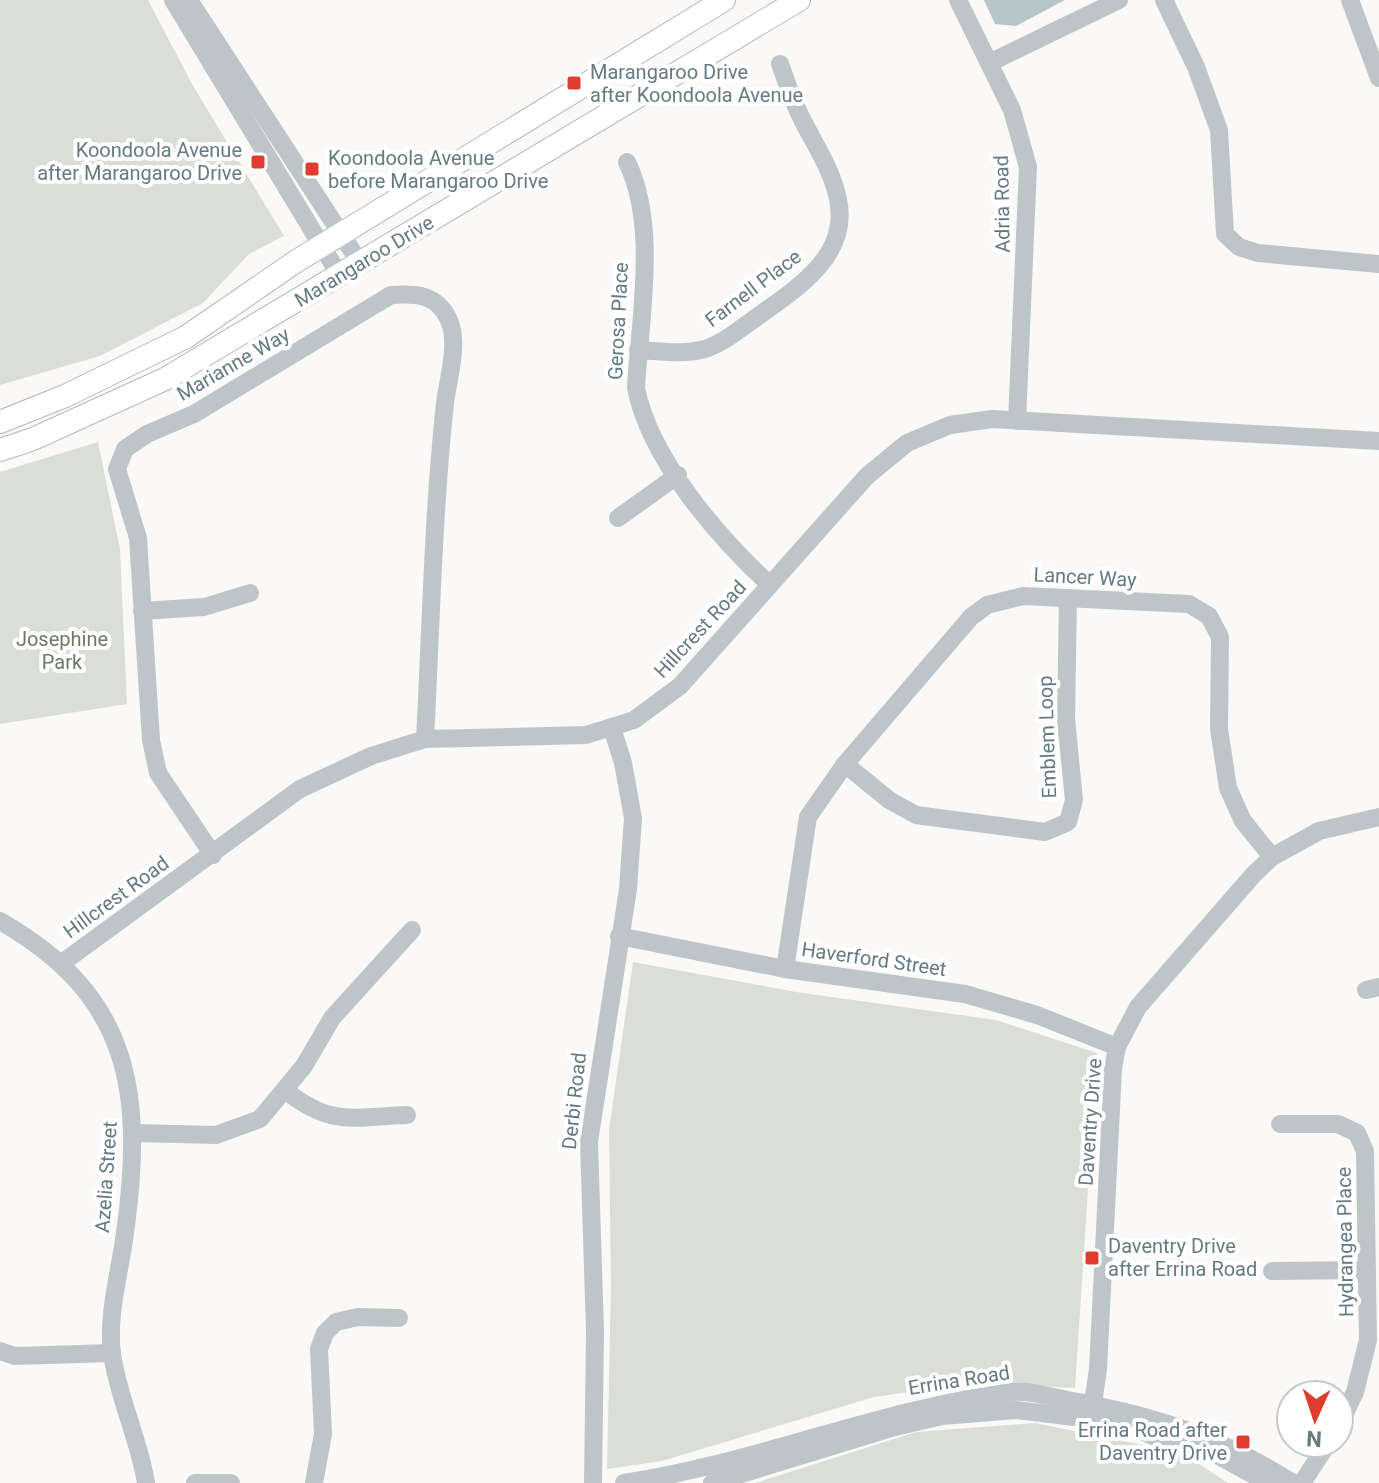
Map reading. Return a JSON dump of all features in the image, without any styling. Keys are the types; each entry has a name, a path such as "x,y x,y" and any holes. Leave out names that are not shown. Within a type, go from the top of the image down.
{"main road":[{"name":"Marangaroo Drive","path":"0,422 65,396 186,337 332,240 724,0"},
{"name":"Marangaroo Drive","path":"0,450 165,379 789,3"}],"street":[{"path":"173,0 332,240 360,263"},
{"path":"189,0 332,240 340,276"},
{"name":"Adria Road","path":"958,0 1012,110 1028,167 1017,421"},
{"path":"989,63 1119,0"},
{"path":"1164,0 1196,67 1219,130 1225,234 1239,247 1258,253 1379,264"},
{"path":"1350,0 1379,78"},
{"name":"Farnell Place","path":"638,350 682,352 707,349 805,282 824,261 838,231 839,201 831,174 794,104 780,64"},
{"name":"Gerosa Place","path":"627,162 640,188 645,218 636,388 640,411 651,436 706,516 770,585"},
{"name":"Marianne Way","path":"213,855 158,773 151,740 138,538 117,469 125,449 147,434 194,414 391,295 417,294 434,301 449,319 452,339 440,456 425,739"},
{"name":"Hillcrest Road","path":"62,963 300,789 371,756 425,739 586,735 634,720 680,686 867,476 907,443 950,425 992,419 1379,441"},
{"path":"618,518 678,475"},
{"path":"142,611 204,607 250,593"},
{"name":"Lancer Way","path":"785,969 808,817 845,764 971,617 987,605 1023,596 1189,604 1209,616 1220,637 1219,729 1228,788 1243,821 1272,857"},
{"name":"Emblem Loop","path":"845,764 889,800 916,815 1045,832 1068,822 1074,800 1066,719 1068,598"},
{"name":"Derbi Road","path":"593,1483 595,1331 589,1142 628,889 633,818 623,763 612,728"},
{"name":"Daventry Drive","path":"1092,1411 1098,1369 1113,1069 1117,1047 1138,1007 1272,857 1319,831 1379,817"},
{"name":"Azelia Street","path":"0,921 62,963 102,1017 124,1060 134,1133 125,1231 114,1303 112,1353 146,1483"},
{"path":"134,1133 216,1135 260,1119 286,1091 332,1018 412,930"},
{"name":"Haverford Street","path":"619,936 785,969 965,994 1037,1015 1117,1047"},
{"path":"286,1091 311,1111 336,1118 407,1115"},
{"name":"Hydrangea Place","path":"1280,1124 1338,1124 1357,1133 1365,1151 1369,1314 1363,1366 1355,1386"},
{"path":"1272,1271 1367,1270"},
{"path":"314,1483 323,1434 319,1349 325,1333 336,1322 347,1319 399,1318"},
{"path":"0,1351 15,1356 112,1353"},
{"name":"Errina Road","path":"624,1483 718,1464 895,1413 1014,1392 1092,1411 1172,1422 1226,1444 1293,1483"},
{"name":"Errina Road","path":"712,1483 881,1431 942,1416 1016,1410 1092,1411 1162,1440 1210,1451 1268,1483"},
{"path":"1302,1483 1318,1459"},
{"path":"195,1483 231,1483"}],"green space":[{"path":"0,0 148,0 192,84 284,236 249,254 203,303 100,356 0,385"},
{"name":"Josephine Park","path":"98,442 120,549 127,704 0,724 0,472"},
{"path":"633,962 796,992 996,1020 1097,1053 1075,1388 973,1383 874,1397 662,1461 607,1469 611,1285 609,1130"},
{"path":"1035,1423 1182,1453 1228,1483 755,1483 916,1432"}],"shaded area":[{"path":"984,0 1065,0 1016,26 995,24"}],"place":[{"name":"Marangaroo Drive after Koondoola Avenue","path":"574,83"},
{"name":"Koondoola Avenue after Marangaroo Drive","path":"258,162"},
{"name":"Koondoola Avenue before Marangaroo Drive","path":"312,169"},
{"name":"Daventry Drive after Errina Road","path":"1092,1258"},
{"name":"Errina Road after Daventry Drive","path":"1243,1442"}]}
